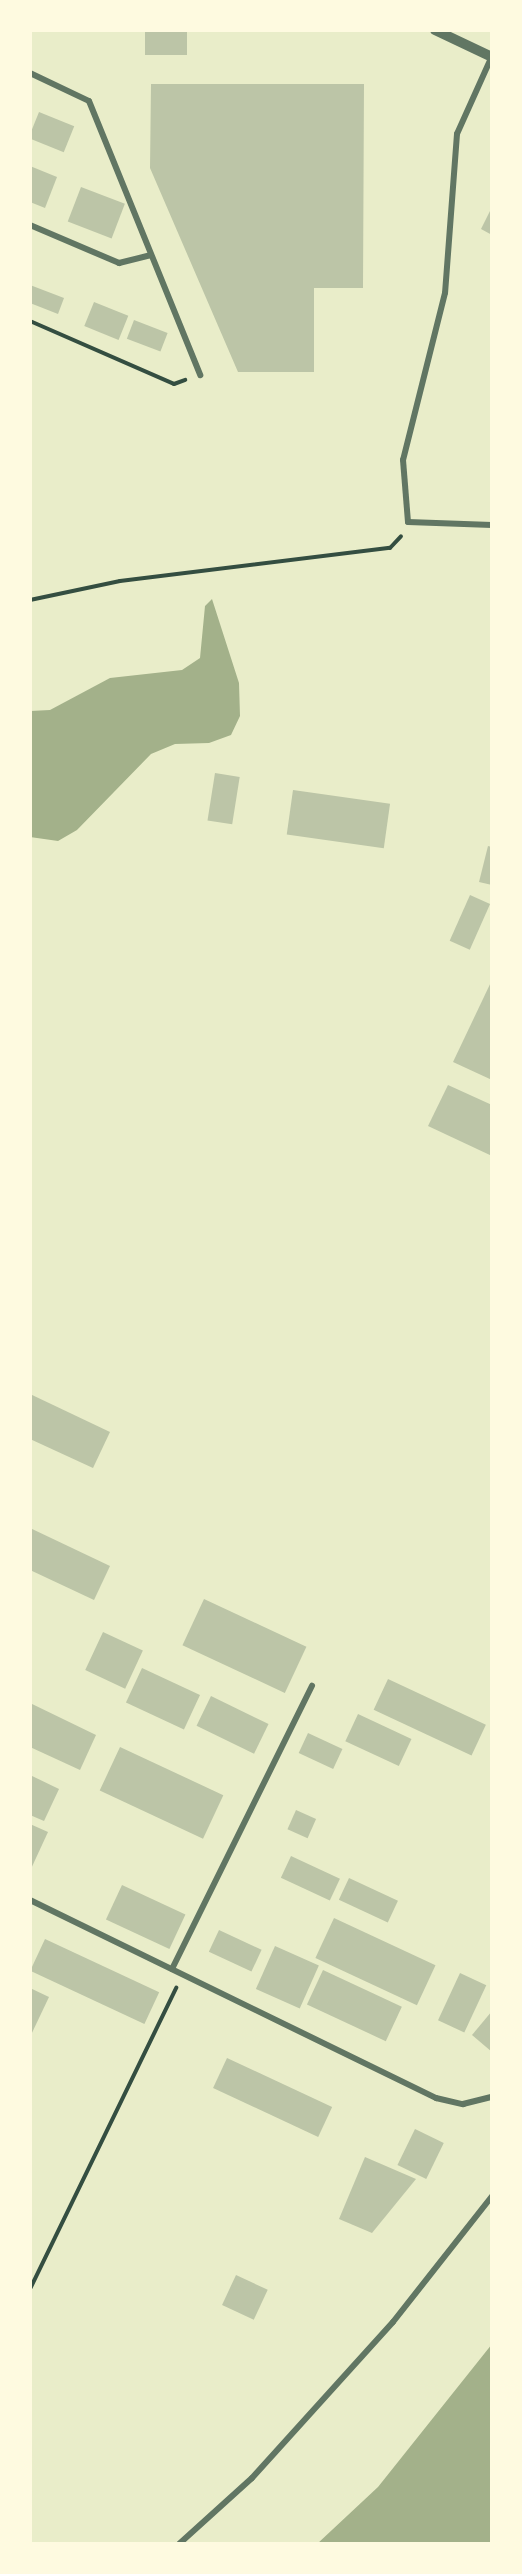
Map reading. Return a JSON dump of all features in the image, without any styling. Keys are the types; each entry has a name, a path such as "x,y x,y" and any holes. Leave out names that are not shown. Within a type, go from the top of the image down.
{"street":[{"path":"435,30 492,56 457,134 445,293 404,445 404,518 413,524 492,525"},
{"path":"30,73 89,101 200,375"},
{"path":"30,225 119,263 151,255"},
{"path":"172,1969 312,1686"},
{"path":"30,1900 442,2100 463,2104 492,2097"},
{"path":"179,2544 291,2435 393,2322 492,2196"}],"path":[{"path":"30,321 174,384 200,375"},
{"path":"30,600 120,580 390,548 413,524"},
{"path":"30,2289 186,1976"}],"shaded area":[{"path":"212,599 239,683 240,716 231,735 209,743 175,744 151,754 77,830 58,841 30,837 30,711 50,710 110,678 182,670 200,658 205,606"},
{"path":"492,2344 492,2544 317,2544 378,2487"}],"building":[{"path":"145,30 187,30 187,55 145,55"},
{"path":"151,84 364,84 363,288 314,288 314,372 238,372 150,168"},
{"path":"39,112 74,126 64,152 30,139"},
{"path":"30,166 57,177 45,208 30,202"},
{"path":"81,187 125,204 112,238 68,222"},
{"path":"492,207 492,235 481,229"},
{"path":"30,285 64,298 58,314 30,303"},
{"path":"94,302 128,316 119,340 84,326"},
{"path":"134,320 168,333 160,352 127,339"},
{"path":"215,773 240,777 232,824 207,820"},
{"path":"293,790 390,804 384,848 287,835"},
{"path":"488,846 492,847 492,885 479,882"},
{"path":"470,895 490,904 470,950 450,941"},
{"path":"492,980 492,1080 453,1062"},
{"path":"448,1085 492,1105 492,1156 428,1126"},
{"path":"30,1394 110,1432 93,1468 30,1439"},
{"path":"30,1528 110,1566 94,1600 30,1570"},
{"path":"204,1599 306,1647 285,1693 182,1645"},
{"path":"103,1632 143,1651 125,1689 85,1670"},
{"path":"142,1668 200,1695 184,1729 126,1702"},
{"path":"388,1679 486,1725 472,1755 374,1710"},
{"path":"211,1696 269,1724 254,1754 197,1726"},
{"path":"30,1703 96,1735 80,1770 30,1747"},
{"path":"358,1714 411,1739 399,1766 345,1741"},
{"path":"308,1733 342,1749 333,1769 299,1753"},
{"path":"120,1747 223,1795 203,1839 100,1791"},
{"path":"30,1775 59,1789 44,1821 30,1815"},
{"path":"296,1810 316,1819 308,1838 287,1829"},
{"path":"30,1824 48,1832 30,1871"},
{"path":"291,1856 340,1879 330,1901 281,1878"},
{"path":"349,1878 398,1901 388,1923 339,1900"},
{"path":"122,1885 185,1915 169,1949 106,1919"},
{"path":"334,1918 436,1965 417,2005 315,1958"},
{"path":"219,1930 262,1950 251,1972 209,1952"},
{"path":"45,1939 159,1992 144,2024 30,1971"},
{"path":"275,1946 319,1966 300,2008 256,1989"},
{"path":"323,1970 402,2007 386,2041 307,2004"},
{"path":"460,1973 486,1985 464,2032 438,2020"},
{"path":"30,1988 49,1997 30,2037"},
{"path":"492,2011 492,2052 472,2035"},
{"path":"227,2058 332,2107 318,2137 213,2088"},
{"path":"415,2129 444,2143 426,2179 397,2165"},
{"path":"365,2157 416,2179 372,2233 339,2219"},
{"path":"236,2275 268,2290 254,2320 222,2305"}]}
